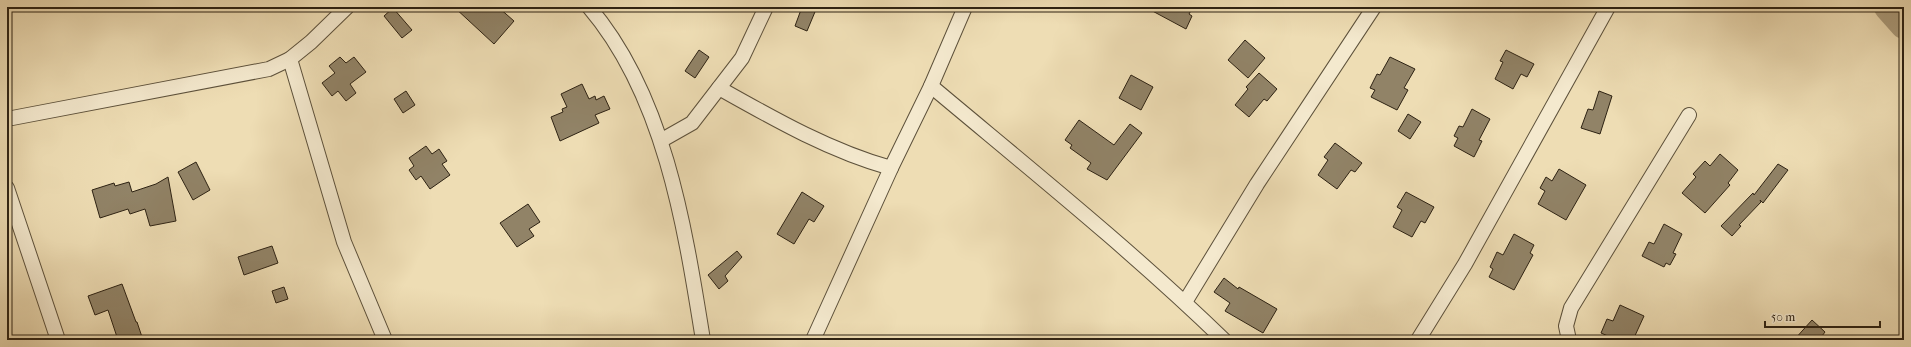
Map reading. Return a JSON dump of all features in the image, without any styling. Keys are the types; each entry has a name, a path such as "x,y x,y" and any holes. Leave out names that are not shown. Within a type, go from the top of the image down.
{"street":[{"path":"7,119 269,68 290,59 311,42 347,7"},
{"path":"589,7 613,38 626,61 662,140 681,220 703,340"},
{"path":"662,140 692,123 742,58 766,7"},
{"path":"814,340 890,168 931,86 965,7"},
{"path":"1185,302 1258,184 1374,7"},
{"path":"1418,340 1465,264 1608,7"},
{"path":"290,59 344,242 384,340"},
{"path":"931,86 1082,212 1185,302 1224,340"},
{"path":"719,88 771,118 860,159 890,168"},
{"path":"1569,340 1566,326 1571,308 1690,115"},
{"path":"7,188 58,340"}],"building":[{"path":"454,7 498,7 514,21 494,44"},
{"path":"802,7 817,7 807,31 795,26"},
{"path":"1145,7 1193,7 1189,14 1192,16 1186,29"},
{"path":"393,8 412,30 402,38 384,16"},
{"path":"1245,40 1265,58 1248,78 1228,60"},
{"path":"699,50 709,57 695,78 685,71"},
{"path":"1506,50 1534,64 1527,77 1521,74 1513,89 1495,79 1503,62 1500,61"},
{"path":"340,57 346,63 354,57 366,72 350,84 356,93 346,101 338,91 332,96 322,83 335,73 329,66"},
{"path":"1390,57 1415,69 1404,88 1408,90 1397,110 1371,97 1375,90 1370,88 1377,74 1380,75"},
{"path":"1259,73 1277,89 1267,101 1264,99 1249,117 1235,105 1248,89 1246,87"},
{"path":"1131,75 1153,87 1141,110 1119,98"},
{"path":"582,84 589,99 595,96 596,100 604,96 610,109 595,115 599,123 560,141 551,117 563,112 562,109 567,107 561,94"},
{"path":"406,91 415,105 403,113 394,99"},
{"path":"1599,91 1612,96 1600,134 1581,128 1588,109 1593,110"},
{"path":"1472,109 1490,119 1479,140 1482,141 1474,157 1454,146 1458,138 1454,136 1459,126 1463,127"},
{"path":"1408,114 1421,122 1410,139 1398,131"},
{"path":"1079,120 1114,145 1130,124 1142,133 1107,180 1087,169 1091,163 1070,148 1072,145 1065,140"},
{"path":"1335,143 1362,163 1355,172 1351,170 1337,189 1318,175 1328,160 1324,157"},
{"path":"426,146 432,154 439,149 447,161 442,164 450,175 430,189 421,176 416,180 409,170 414,166 409,158"},
{"path":"1720,154 1738,170 1728,183 1730,185 1705,213 1682,193 1696,177 1693,174 1705,161 1710,166"},
{"path":"196,162 210,190 193,200 178,172"},
{"path":"1778,164 1788,170 1763,203 1760,200 1761,202 1739,225 1741,226 1732,236 1721,226 1753,193 1754,195"},
{"path":"1559,169 1586,185 1566,220 1538,204 1545,191 1540,188 1546,177 1552,181"},
{"path":"168,177 176,221 150,226 145,209 130,214 128,209 100,218 92,190 114,183 115,186 129,182 132,192 156,184"},
{"path":"802,192 824,206 814,222 809,219 794,244 777,234"},
{"path":"1406,192 1434,207 1425,223 1421,221 1412,237 1393,227 1402,210 1397,207"},
{"path":"528,204 540,222 529,229 534,236 517,247 500,223"},
{"path":"1664,224 1682,234 1673,253 1676,254 1670,265 1666,263 1664,267 1642,256 1649,242 1654,244"},
{"path":"1514,234 1534,245 1530,253 1533,255 1514,290 1489,277 1493,269 1490,267 1497,252 1503,255"},
{"path":"272,246 278,263 244,275 238,257"},
{"path":"737,251 742,257 725,276 728,281 719,289 708,275"},
{"path":"1224,278 1238,289 1239,287 1277,309 1263,333 1225,311 1230,303 1214,292"},
{"path":"122,284 143,340 118,340 108,310 95,315 88,296"},
{"path":"284,287 288,299 276,303 272,291"},
{"path":"1620,305 1644,316 1633,340 1617,340 1601,333 1607,319 1613,321"},
{"path":"1812,320 1825,332 1819,340 1794,340"}],"waterway":[{"path":"1888,7 1904,25"}]}
